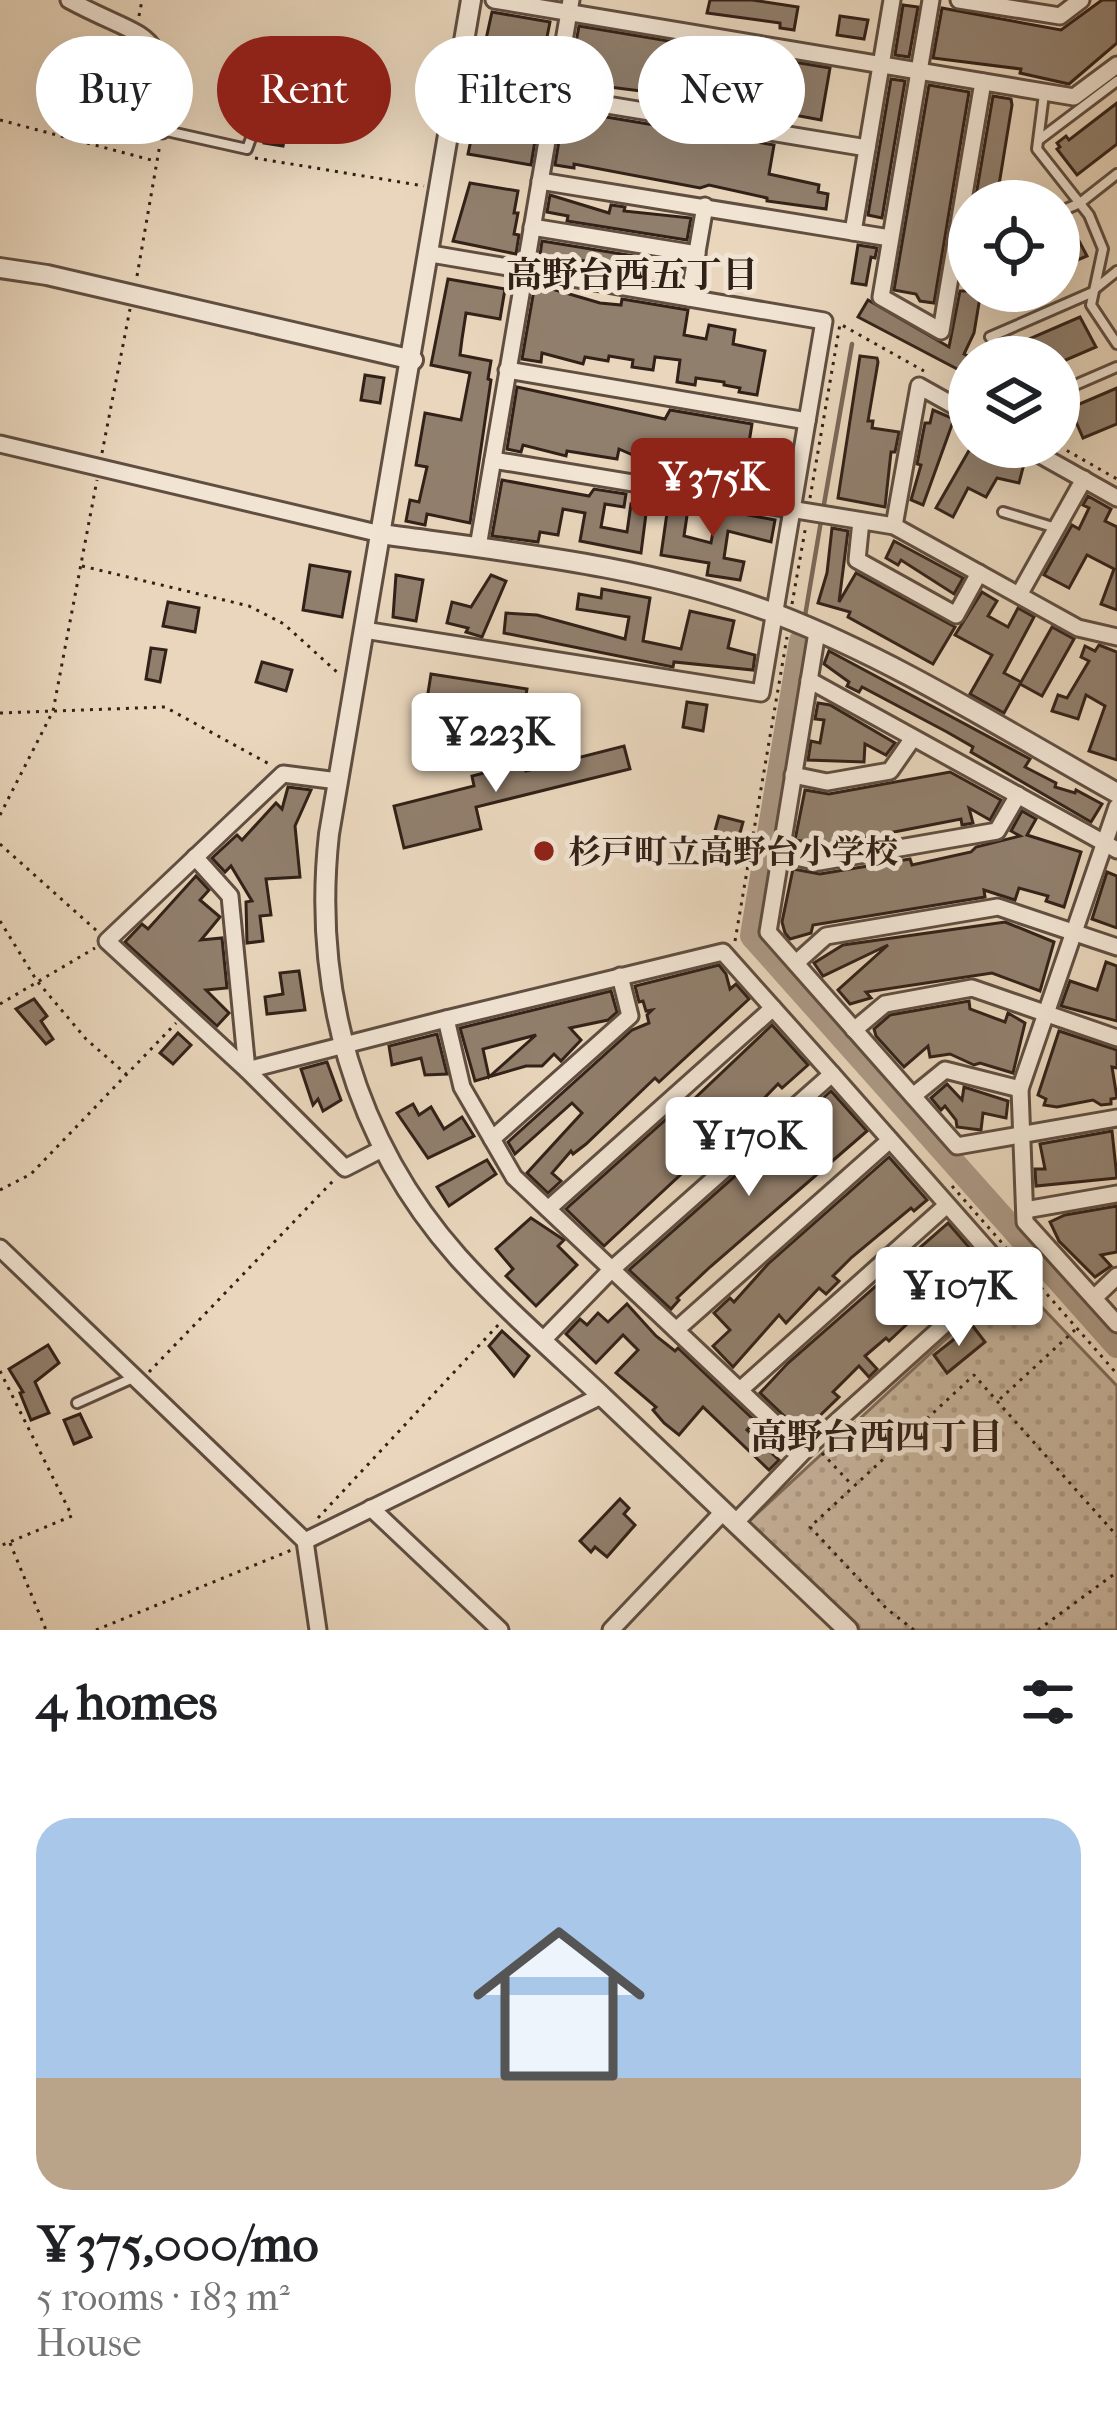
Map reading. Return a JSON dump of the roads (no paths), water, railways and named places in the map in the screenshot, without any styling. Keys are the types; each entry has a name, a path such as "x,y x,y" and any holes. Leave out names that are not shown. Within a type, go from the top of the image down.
{"street":[{"path":"69,0 142,36"},
{"path":"472,0 325,874 324,923 343,1044 382,1149 456,1254 848,1630"},
{"path":"494,0 570,6 1074,98 1117,65"},
{"path":"853,232 892,0"},
{"path":"931,0 880,297 941,331 983,82"},
{"path":"959,0 1060,16 1081,0"},
{"path":"564,36 570,6"},
{"path":"614,106 867,148"},
{"path":"478,548 546,144"},
{"path":"540,181 890,238"},
{"path":"689,298 705,206"},
{"path":"532,226 697,254"},
{"path":"364,630 761,693 782,617 824,321 431,254"},
{"path":"0,268 47,274 413,360"},
{"path":"507,370 807,421"},
{"path":"894,526 919,386 948,402"},
{"path":"0,444 381,534 687,585 782,617 859,650 1117,793"},
{"path":"493,460 894,526 1078,628 1117,637"},
{"path":"1064,468 1117,498"},
{"path":"1019,595 1084,479"},
{"path":"861,520 857,560 956,615 979,573"},
{"path":"817,632 768,932 957,1146 1117,1118"},
{"path":"808,680 1111,846"},
{"path":"793,775 827,782 890,771 913,738"},
{"path":"338,782 283,774 107,941 345,1168 382,1149"},
{"path":"781,854 819,862 998,831 1018,795"},
{"path":"1117,807 1111,846 1020,1089 1025,1222 1117,1324"},
{"path":"195,857 230,896 247,1070"},
{"path":"796,963 826,936 998,907 1117,947"},
{"path":"247,1070 723,952 1005,1270 729,1517 611,1630"},
{"path":"492,1139 630,1016 620,976"},
{"path":"854,1030 885,1004 972,988 1117,1038"},
{"path":"548,1209 773,1008"},
{"path":"446,1019 462,1087 514,1177 740,1390 808,1447"},
{"path":"913,1096 945,1070 1020,1089"},
{"path":"543,1340 612,1269 832,1075"},
{"path":"676,1330 890,1140"},
{"path":"1025,1210 1117,1194"},
{"path":"740,1390 947,1205"},
{"path":"0,1248 303,1539 318,1630"},
{"path":"1094,1298 1117,1276"},
{"path":"303,1539 602,1396"},
{"path":"371,1508 500,1630"}],"lane":[{"path":"1038,140 1117,81"},
{"path":"1044,92 1037,149 1062,180"},
{"path":"1117,175 1080,203 1103,249 1091,305 1117,344"},
{"path":"992,336 1094,291 1117,272"},
{"path":"1080,383 1117,368"},
{"path":"1003,512 1056,528"},
{"path":"77,1403 137,1379"}],"waterway":[{"path":"823,510 852,344"},
{"path":"804,622 821,521"},
{"path":"801,641 752,936 1117,1346"}],"place":[{"name":"杉戸町立高野台小学校","path":"544,851"}],"district":[{"name":"高野台西五丁目","path":"632,274"},
{"name":"高野台西四丁目","path":"877,1436"}]}
